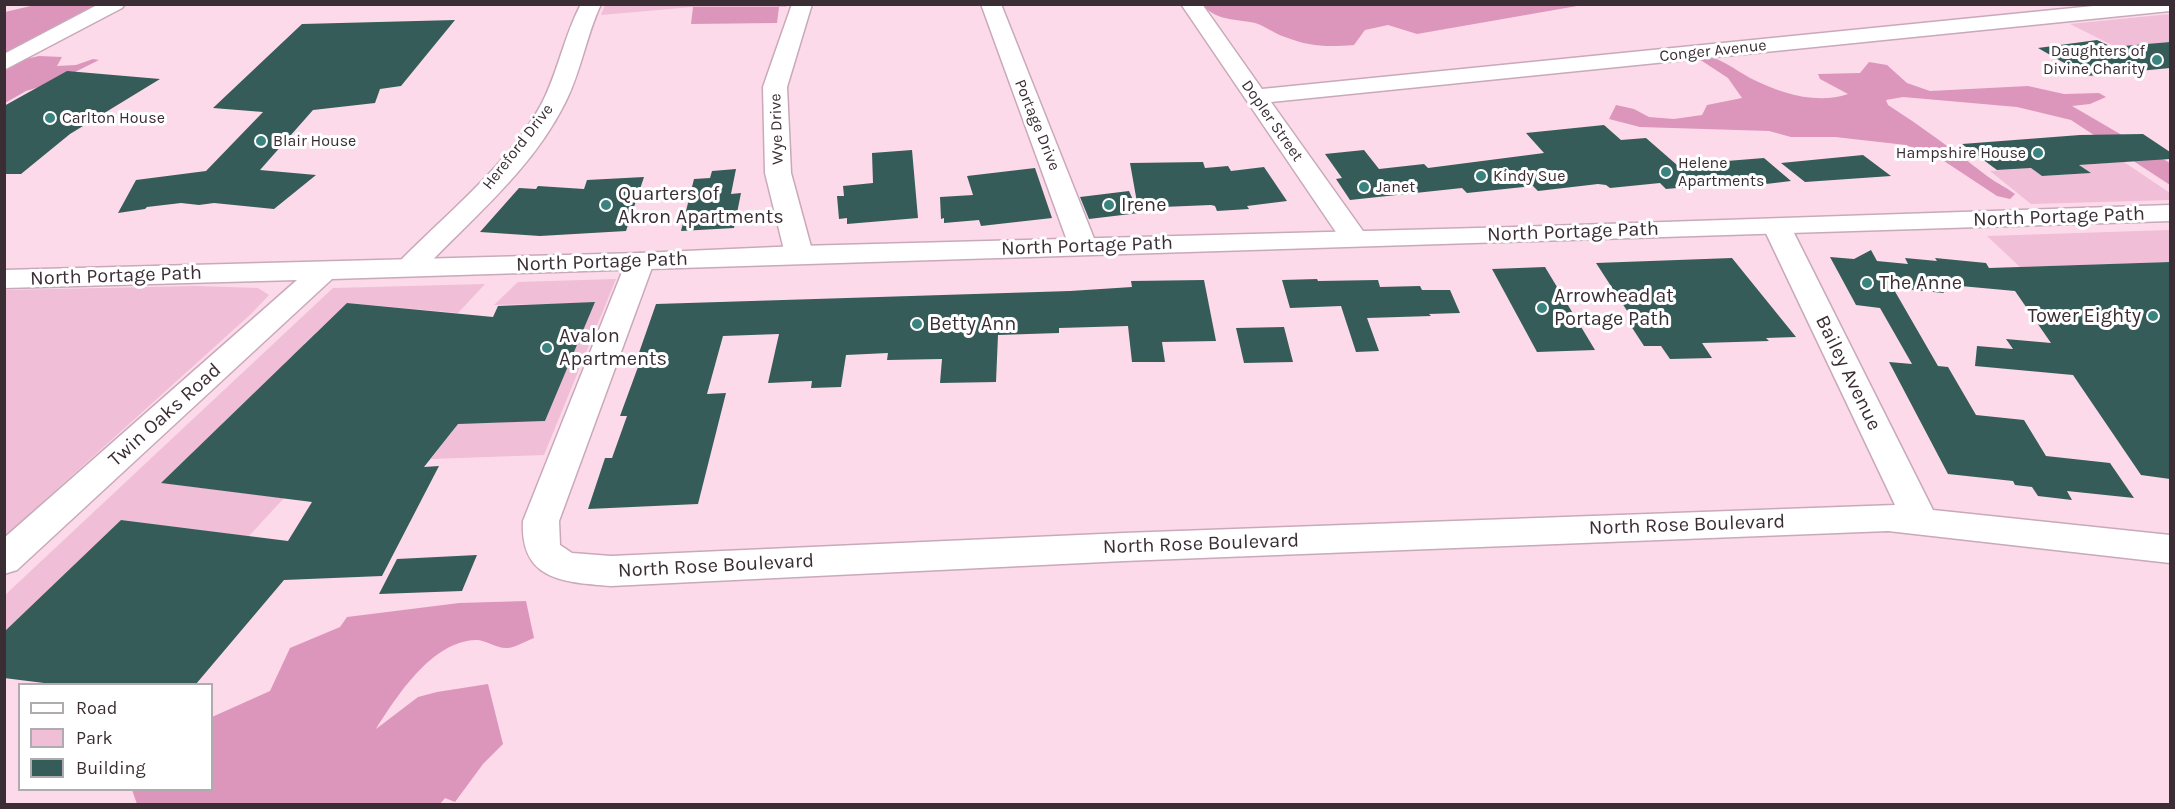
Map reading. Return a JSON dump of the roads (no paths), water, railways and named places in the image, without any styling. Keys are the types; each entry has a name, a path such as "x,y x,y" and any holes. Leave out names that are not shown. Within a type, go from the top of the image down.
{"street":[{"path":"4,63 115,4"},
{"name":"Hereford Drive","path":"410,267 488,187 539,125 552,105 565,75 591,4"},
{"name":"Wye Drive","path":"799,254 778,173 775,87 802,4"},
{"name":"Portage Drive","path":"991,4 1083,246"},
{"name":"Dopler Street","path":"1191,4 1354,238"},
{"name":"Conger Avenue","path":"1255,97 2170,5"},
{"name":"North Portage Path","path":"4,279 640,262 799,254 1777,227 2170,213"},
{"name":"Bailey Avenue","path":"1777,227 1920,520"},
{"name":"North Rose Boulevard","path":"640,262 541,521 541,544 547,556 566,566 611,571 1888,518 2170,549"},
{"name":"Twin Oaks Road","path":"4,560 325,270"}],"place":[{"name":"Daughters of Divine Charity","path":"2157,60"},
{"name":"Carlton House","path":"50,118"},
{"name":"Blair House","path":"261,141"},
{"name":"Hampshire House","path":"2038,153"},
{"name":"Helene Apartments","path":"1666,172"},
{"name":"Kindy Sue","path":"1481,176"},
{"name":"Janet","path":"1364,187"},
{"name":"Quarters of Akron Apartments","path":"606,205"},
{"name":"Irene","path":"1109,205"},
{"name":"The Anne","path":"1867,283"},
{"name":"Arrowhead at Portage Path","path":"1542,308"},
{"name":"Tower Eighty","path":"2153,316"},
{"name":"Betty Ann","path":"917,324"},
{"name":"Avalon Apartments","path":"547,348"}]}
